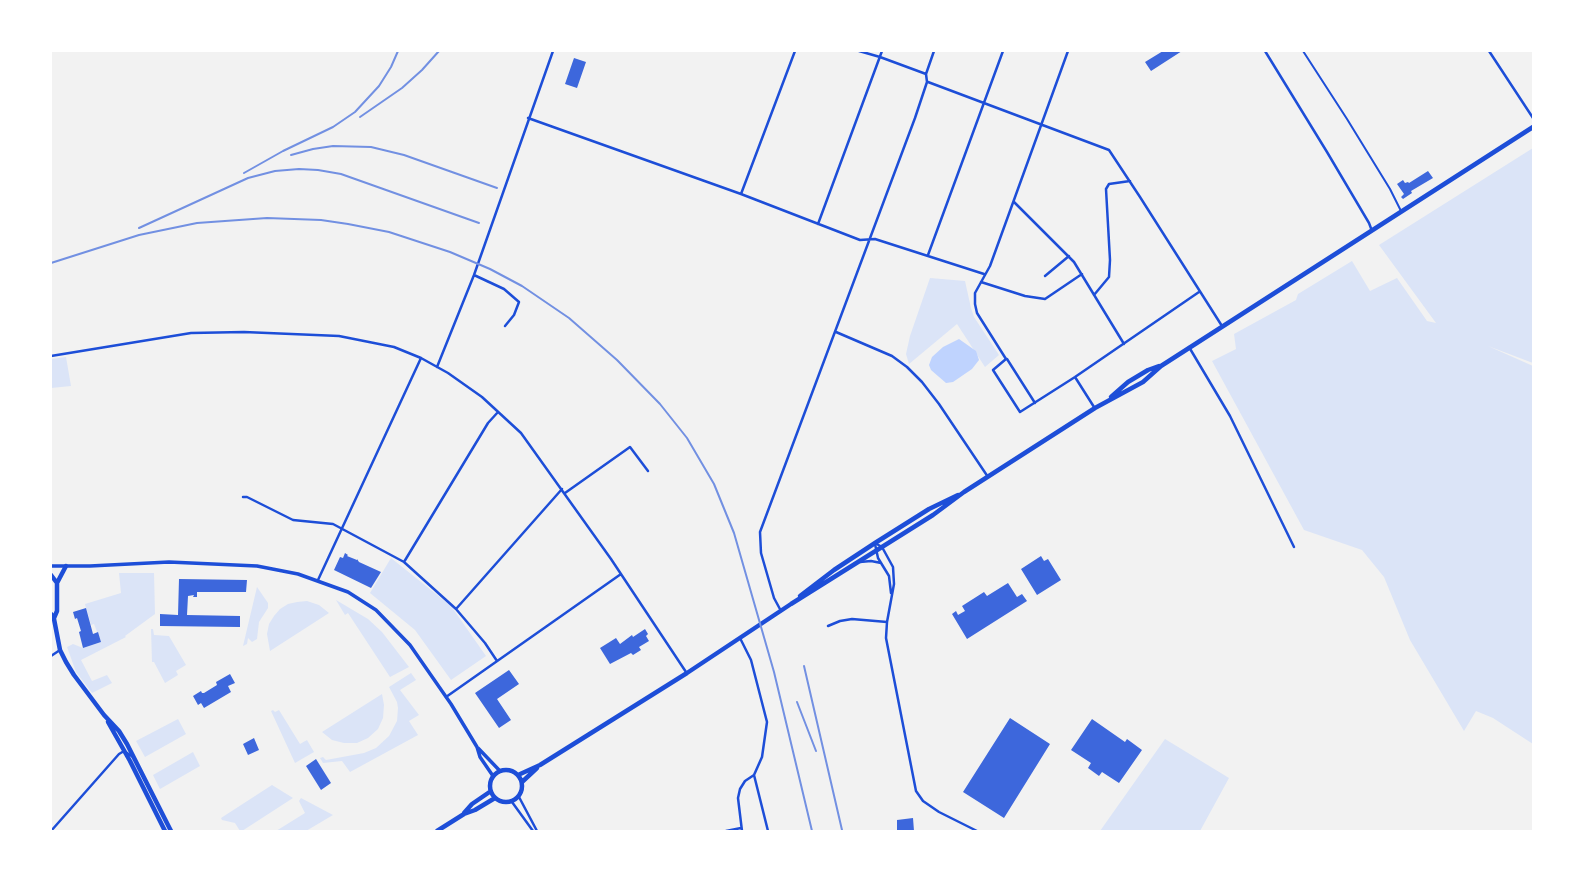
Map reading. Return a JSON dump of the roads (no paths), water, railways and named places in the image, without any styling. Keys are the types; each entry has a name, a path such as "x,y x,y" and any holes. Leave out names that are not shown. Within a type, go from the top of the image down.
{"main road":[{"path":"518,775 540,765 687,673 1095,408 1143,382 1189,347 1533,128"},
{"path":"791,604 834,570 875,543 929,509 962,494"},
{"path":"66,566 57,583 57,611 52,616 60,650 74,675 119,731 171,831"},
{"path":"51,575 57,583"},
{"path":"104,715 165,831"},
{"path":"522,782 540,765"},
{"path":"500,771 513,771 518,775 523,787 519,797 512,802 495,798 490,786 493,776 500,771"},
{"path":"464,814 472,804 491,791"},
{"path":"437,831 495,798"}],"street":[{"path":"437,366 474,275 553,51"},
{"path":"741,194 794,51"},
{"path":"859,51 926,74"},
{"path":"818,224 882,51"},
{"path":"781,611 774,598 761,553 760,532 927,82 926,74 934,51"},
{"path":"928,256 1003,51"},
{"path":"1035,403 977,313 975,293 990,266 1068,51"},
{"path":"1265,51 1372,231"},
{"path":"1489,51 1533,118"},
{"path":"927,82 1109,150 1222,327"},
{"path":"528,118 741,194 860,240 875,239 985,274"},
{"path":"1094,295 1109,277 1106,189 1110,184 1130,181"},
{"path":"1014,202 1069,256 1124,344"},
{"path":"1045,276 1069,256"},
{"path":"981,282 1025,296 1045,299 1082,274"},
{"path":"474,275 494,283 519,302 514,315 505,326"},
{"path":"1006,359 993,370 1020,412 1199,292"},
{"path":"51,356 191,333 244,332 340,336 394,347 421,358 482,397 521,433 564,491 687,673"},
{"path":"836,332 892,356 907,367 939,404 988,477"},
{"path":"1189,347 1230,416 1294,547"},
{"path":"318,580 421,358"},
{"path":"1075,377 1095,408"},
{"path":"404,562 488,423 498,412"},
{"path":"456,609 564,491 630,446 648,471"},
{"path":"243,497 293,520 334,524 404,562 456,609 497,661"},
{"path":"875,543 882,547 894,567 887,638 916,791 923,801 939,812 977,831"},
{"path":"875,543 889,576 891,596"},
{"path":"51,566 169,562 234,564 277,568 348,592 376,610 410,645 446,697 493,776"},
{"path":"857,563 882,563"},
{"path":"446,697 621,574"},
{"path":"828,626 852,620 887,622"},
{"path":"726,831 742,830 738,797 740,789 745,781 754,775 762,758 767,722 750,654 740,638"},
{"path":"51,656 60,650"},
{"path":"477,747 500,771"},
{"path":"51,831 119,754 124,751 135,758"},
{"path":"754,775 768,831"},
{"path":"519,797 535,831"},
{"path":"512,802 535,831"}],"lane":[{"path":"1303,51 1348,119 1401,212"}],"water":[{"path":"959,339 976,351 979,360 972,369 953,382 946,383 929,365 932,357 943,347"}],"railway":[{"path":"244,173 333,127 355,112 379,86 398,51"},
{"path":"360,117 402,88 439,51"},
{"path":"291,155 333,146 371,147 404,155 497,188"},
{"path":"139,228 248,178 275,171 299,169 341,174 479,223"},
{"path":"51,263 139,235 197,223 267,218 321,220 389,232 450,252 522,286 569,318 617,360 660,404 687,438 714,484 734,533 774,672 812,831"},
{"path":"804,666 842,830"},
{"path":"797,702 816,751"}]}
